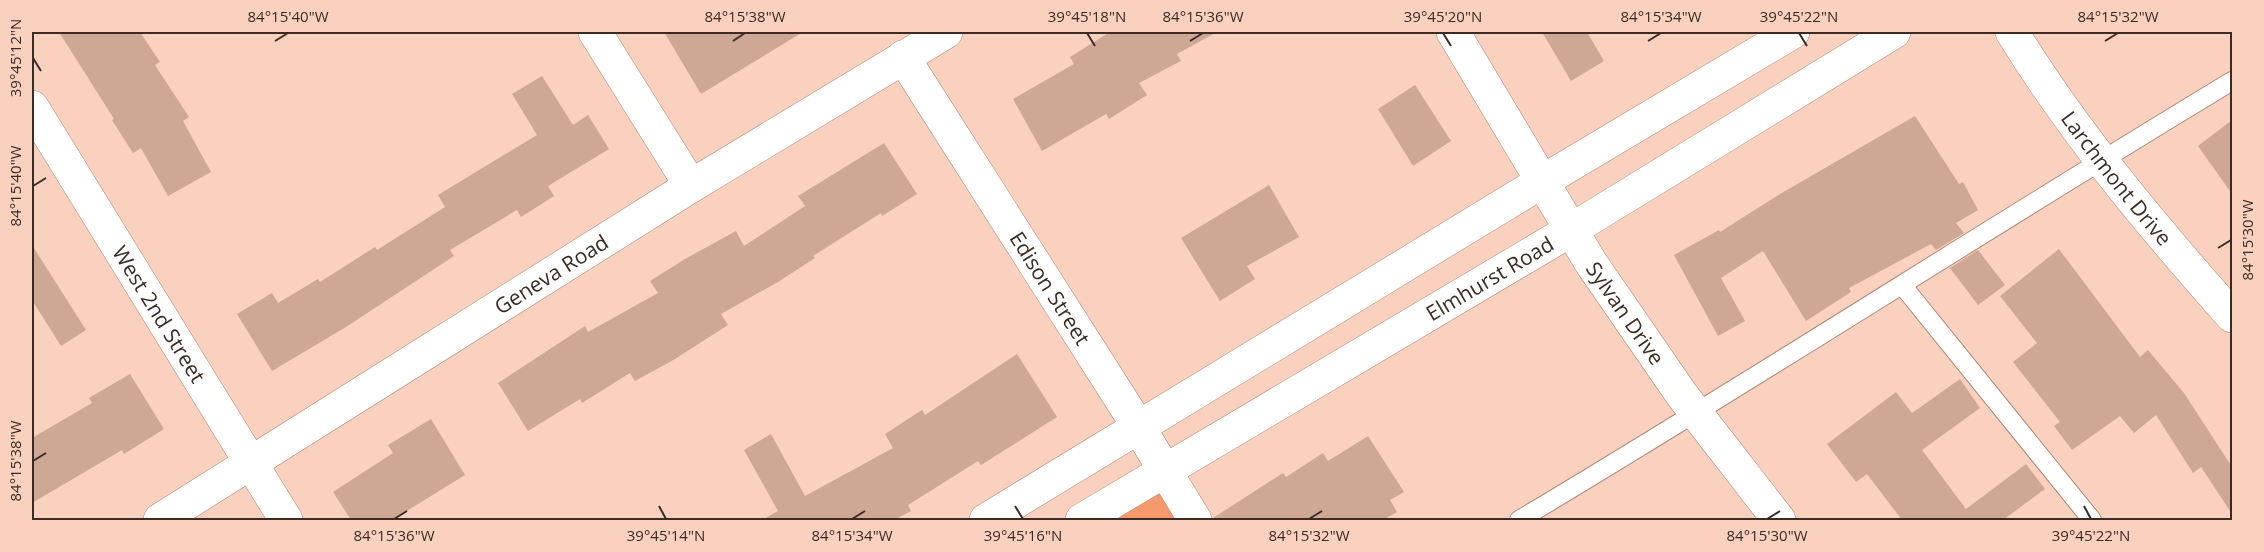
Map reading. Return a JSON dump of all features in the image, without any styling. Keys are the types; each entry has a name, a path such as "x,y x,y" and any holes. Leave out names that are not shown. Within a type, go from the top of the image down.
{"street":[{"path":"595,32 690,186"},
{"name":"Geneva Road","path":"160,520 251,465 690,186 946,32"},
{"name":"Sylvan Drive","path":"1453,32 1590,263 1697,414 1779,520"},
{"path":"986,520 1542,181 1793,32"},
{"name":"Elmhurst Road","path":"1082,520 1571,230 1894,32"},
{"name":"Larchmont Drive","path":"2012,32 2036,71 2100,160 2232,316"},
{"name":"Edison Street","path":"903,57 1138,426 1195,520"},
{"name":"West 2nd Street","path":"32,107 286,520"}],"lane":[{"path":"1519,520 1697,414 2100,160 2232,81"},
{"path":"1902,285 2092,520"}],"shaded area":[{"path":"1165,471 1195,520 1082,520"}],"building":[{"path":"59,32 140,32 160,62 155,65 189,117 183,121 211,172 168,196 141,148 133,153"},
{"path":"664,32 803,32 701,94"},
{"path":"1110,32 1217,32 1177,54 1181,61 1139,83 1147,95 1109,119 1106,114 1042,151 1013,99 1074,64 1070,57"},
{"path":"1542,32 1587,32 1604,61 1571,81"},
{"path":"542,76 573,125 588,115 609,149 548,186 554,196 521,217 517,210 450,250 454,256 346,327 272,371 237,314 272,293 278,303 318,279 320,282 375,247 377,250 445,207 438,195 537,135 512,94"},
{"path":"1415,85 1451,141 1413,166 1378,109"},
{"path":"1915,116 1959,184 1963,182 1978,210 1956,223 1964,233 1936,250 1931,244 1849,288 1851,292 1806,321 1763,251 1721,278 1745,321 1718,336 1674,255 1719,230 1720,232 1780,194"},
{"path":"2232,120 2232,194 2198,146"},
{"path":"884,143 917,194 882,216 881,213 813,256 815,258 778,282 721,314 728,325 675,359 635,381 630,373 582,403 580,399 528,431 498,383 585,326 588,332 658,293 650,281 685,259 736,231 744,246 805,206 798,196"},
{"path":"1269,185 1299,237 1247,266 1255,279 1220,301 1181,238"},
{"path":"32,245 86,330 61,346 32,300"},
{"path":"2059,249 2140,357 2148,350 2184,393 2232,467 2232,514 2201,467 2193,473 2156,415 2134,433 2120,416 2072,450 2054,426 2060,422 2013,362 2037,343 2000,296"},
{"path":"1978,250 2005,285 1978,305 1950,268"},
{"path":"1017,354 1057,417 981,465 978,461 908,505 911,511 894,520 762,520 778,511 744,450 771,434 805,496 893,448 885,434 922,410 925,415"},
{"path":"130,374 164,429 124,454 122,450 32,503 32,438 92,403 89,398"},
{"path":"1960,379 1980,408 1922,450 1966,509 2026,464 2045,489 2003,520 1902,520 1867,474 1856,482 1827,444 1896,392 1912,413"},
{"path":"431,419 465,475 392,520 351,520 333,492 393,453 388,445"},
{"path":"1368,436 1404,492 1390,500 1397,512 1383,520 1214,520 1213,518 1283,473 1286,477 1323,453 1328,461"}]}
